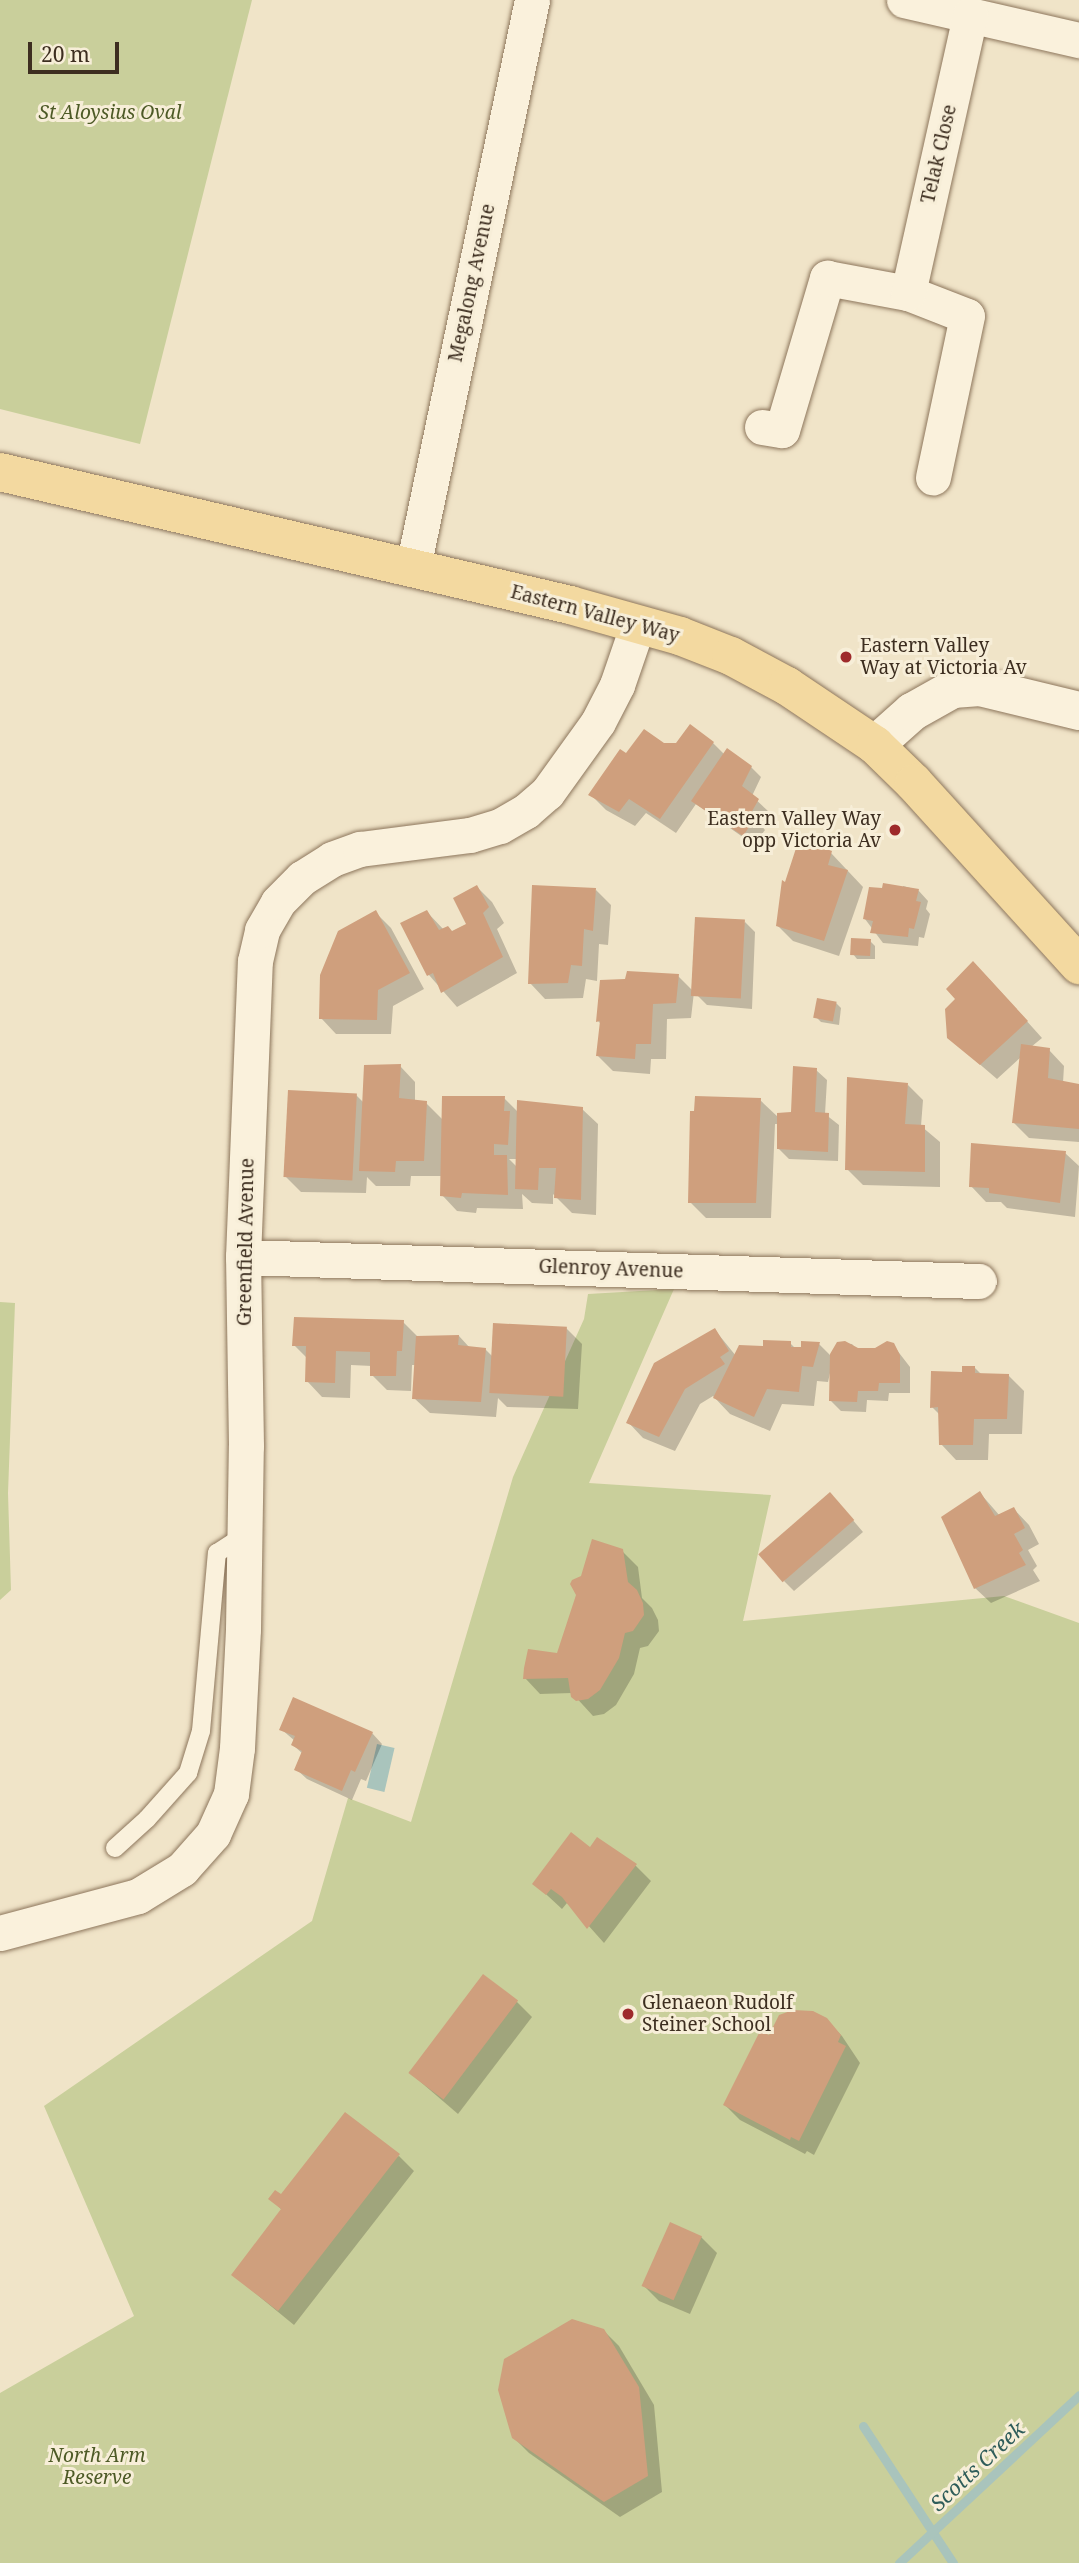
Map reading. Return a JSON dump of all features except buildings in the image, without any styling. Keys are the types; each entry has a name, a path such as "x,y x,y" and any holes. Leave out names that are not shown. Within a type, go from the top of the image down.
{"main road":[{"name":"Eastern Valley Way","path":"0,472 413,567 638,624 699,642 740,660 875,745 914,783 1079,965"}],"street":[{"name":"Megalong Avenue","path":"413,567 532,0"},
{"path":"904,0 1079,40"},
{"name":"Telak Close","path":"908,293 970,15"},
{"path":"762,427 782,430 827,278 908,293 967,316 933,477"},
{"name":"Greenfield Avenue","path":"0,1933 138,1896 182,1869 213,1834 231,1794 237,1748 245,1535 243,1257 255,961 262,930 278,902 302,878 332,859 360,849 470,835 500,826 526,811 547,793 598,722 617,685 638,624"},
{"path":"875,745 912,712 953,689 980,687 1079,711"},
{"name":"Glenroy Avenue","path":"243,1257 979,1281"}],"lane":[{"path":"115,1848 147,1819 188,1773 201,1731 217,1553 245,1535"}],"green space":[{"name":"St Aloysius Oval","path":"0,0 252,0 140,444 0,409"},
{"name":"Glenaeon Rudolf Steiner School","path":"674,1289 589,1483 771,1495 743,1621 1004,1596 1079,1623 1079,2563 0,2563 0,2393 134,2316 44,2106 312,1921 348,1798 411,1822 513,1477 584,1319 588,1294"},
{"path":"0,1302 15,1303 8,1493 11,1590 0,1600"}],"water":[{"path":"377,1744 395,1748 384,1792 367,1788"}],"waterway":[{"name":"Scotts Creek","path":"899,2563 1079,2395"},
{"path":"863,2426 953,2563"}],"place":[{"name":"Eastern Valley Way at Victoria Av","path":"846,657"},
{"name":"Eastern Valley Way opp Victoria Av","path":"895,830"},
{"name":"Glenaeon Rudolf Steiner School","path":"628,2014"}],"park label":[{"name":"North Arm Reserve","path":"97,2467"}]}
